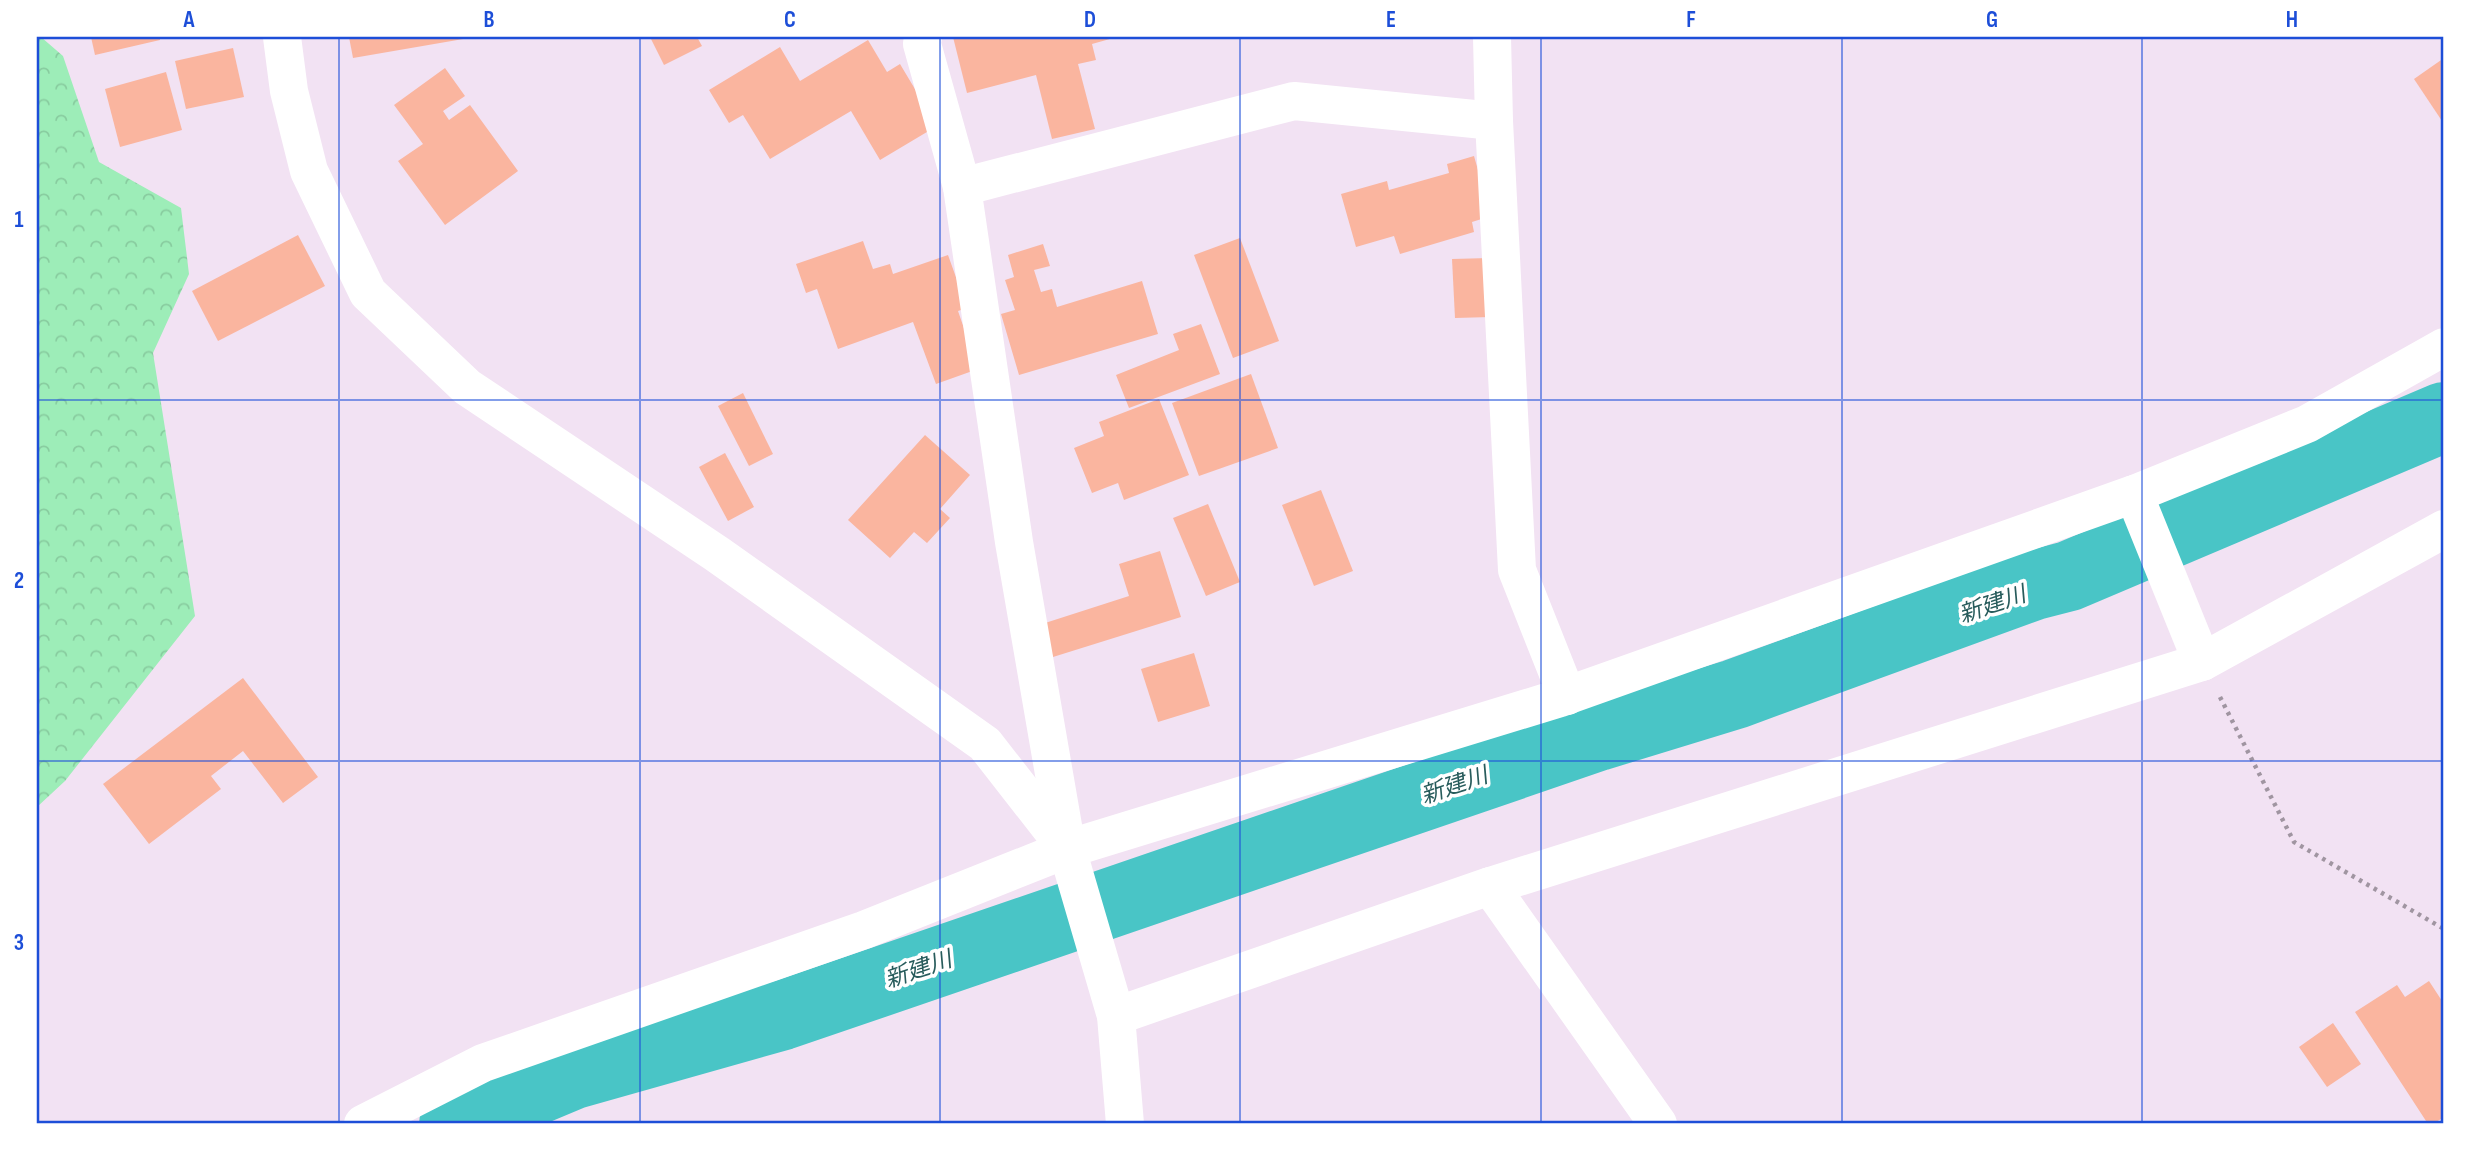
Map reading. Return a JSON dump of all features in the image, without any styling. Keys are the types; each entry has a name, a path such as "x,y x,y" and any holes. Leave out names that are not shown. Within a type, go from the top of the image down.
{"street":[{"path":"282,37 289,91 309,171 368,293 467,387 717,554 985,744 1070,859"},
{"path":"923,37 922,44 962,187 1014,542 1070,859 1113,1008 1125,1124"},
{"path":"1492,37 1517,570 1567,696"},
{"path":"962,187 1294,100 1494,121"},
{"path":"363,1124 483,1063 864,930 1070,859 2139,505 2307,424 2444,347"},
{"path":"2139,505 2202,662"},
{"path":"1113,1008 1490,886 2202,662 2444,529"},
{"path":"1490,886 1658,1124"}],"path":[{"path":"2202,662 2294,842 2444,929"}],"green space":[{"path":"37,37 41,37 63,56 99,162 181,208 189,274 153,353 195,616 65,781 37,807"}],"building":[{"path":"91,37 160,37 160,40 95,55"},
{"path":"349,37 469,37 469,38 353,58"},
{"path":"650,37 697,37 702,46 664,65"},
{"path":"953,37 1117,37 1092,44 1096,60 1078,64 1095,129 1052,139 1036,75 967,93"},
{"path":"868,40 887,72 900,64 937,126 880,160 851,111 770,159 743,115 729,123 709,90 780,47 800,81"},
{"path":"233,48 244,97 186,109 175,61"},
{"path":"2444,58 2444,124 2414,79"},
{"path":"445,68 465,96 443,111 449,120 470,105 518,171 445,225 398,161 423,144 394,105"},
{"path":"166,72 182,130 120,147 105,89"},
{"path":"1474,156 1491,216 1472,222 1474,232 1400,254 1394,236 1356,247 1341,194 1387,181 1389,190 1449,173 1447,164"},
{"path":"298,235 325,286 218,341 192,291"},
{"path":"1240,238 1279,341 1233,358 1194,255"},
{"path":"863,241 873,269 890,264 893,274 948,255 967,308 958,311 978,369 936,384 913,322 838,349 817,289 806,293 796,264"},
{"path":"1043,244 1050,266 1034,270 1041,292 1052,289 1057,307 1142,281 1158,334 1019,375 1001,314 1015,310 1005,280 1014,277 1008,255"},
{"path":"1489,258 1491,317 1455,318 1452,259"},
{"path":"1201,324 1220,374 1129,408 1116,375 1179,350 1173,334"},
{"path":"1251,374 1278,448 1199,476 1172,403"},
{"path":"743,393 773,454 749,466 718,406"},
{"path":"1159,399 1189,475 1124,500 1118,483 1092,493 1074,448 1104,436 1099,422"},
{"path":"925,435 970,475 940,509 950,518 927,543 914,532 890,558 848,520"},
{"path":"725,453 754,507 728,521 699,467"},
{"path":"1321,490 1353,571 1314,586 1282,505"},
{"path":"1208,504 1240,582 1206,596 1173,518"},
{"path":"1160,551 1181,617 1053,657 1042,624 1129,596 1119,564"},
{"path":"1194,653 1210,706 1158,722 1141,669"},
{"path":"243,678 318,777 283,803 243,751 211,776 221,789 149,844 103,784"},
{"path":"2429,981 2444,1004 2444,1117 2433,1124 2428,1124 2355,1012 2397,985 2405,997"},
{"path":"2333,1023 2361,1064 2327,1087 2299,1047"}],"waterway":[{"name":"新建川","path":"454,1124 574,1074 783,1015 1598,736 1735,694 2034,585 2069,576 2444,417"}]}
